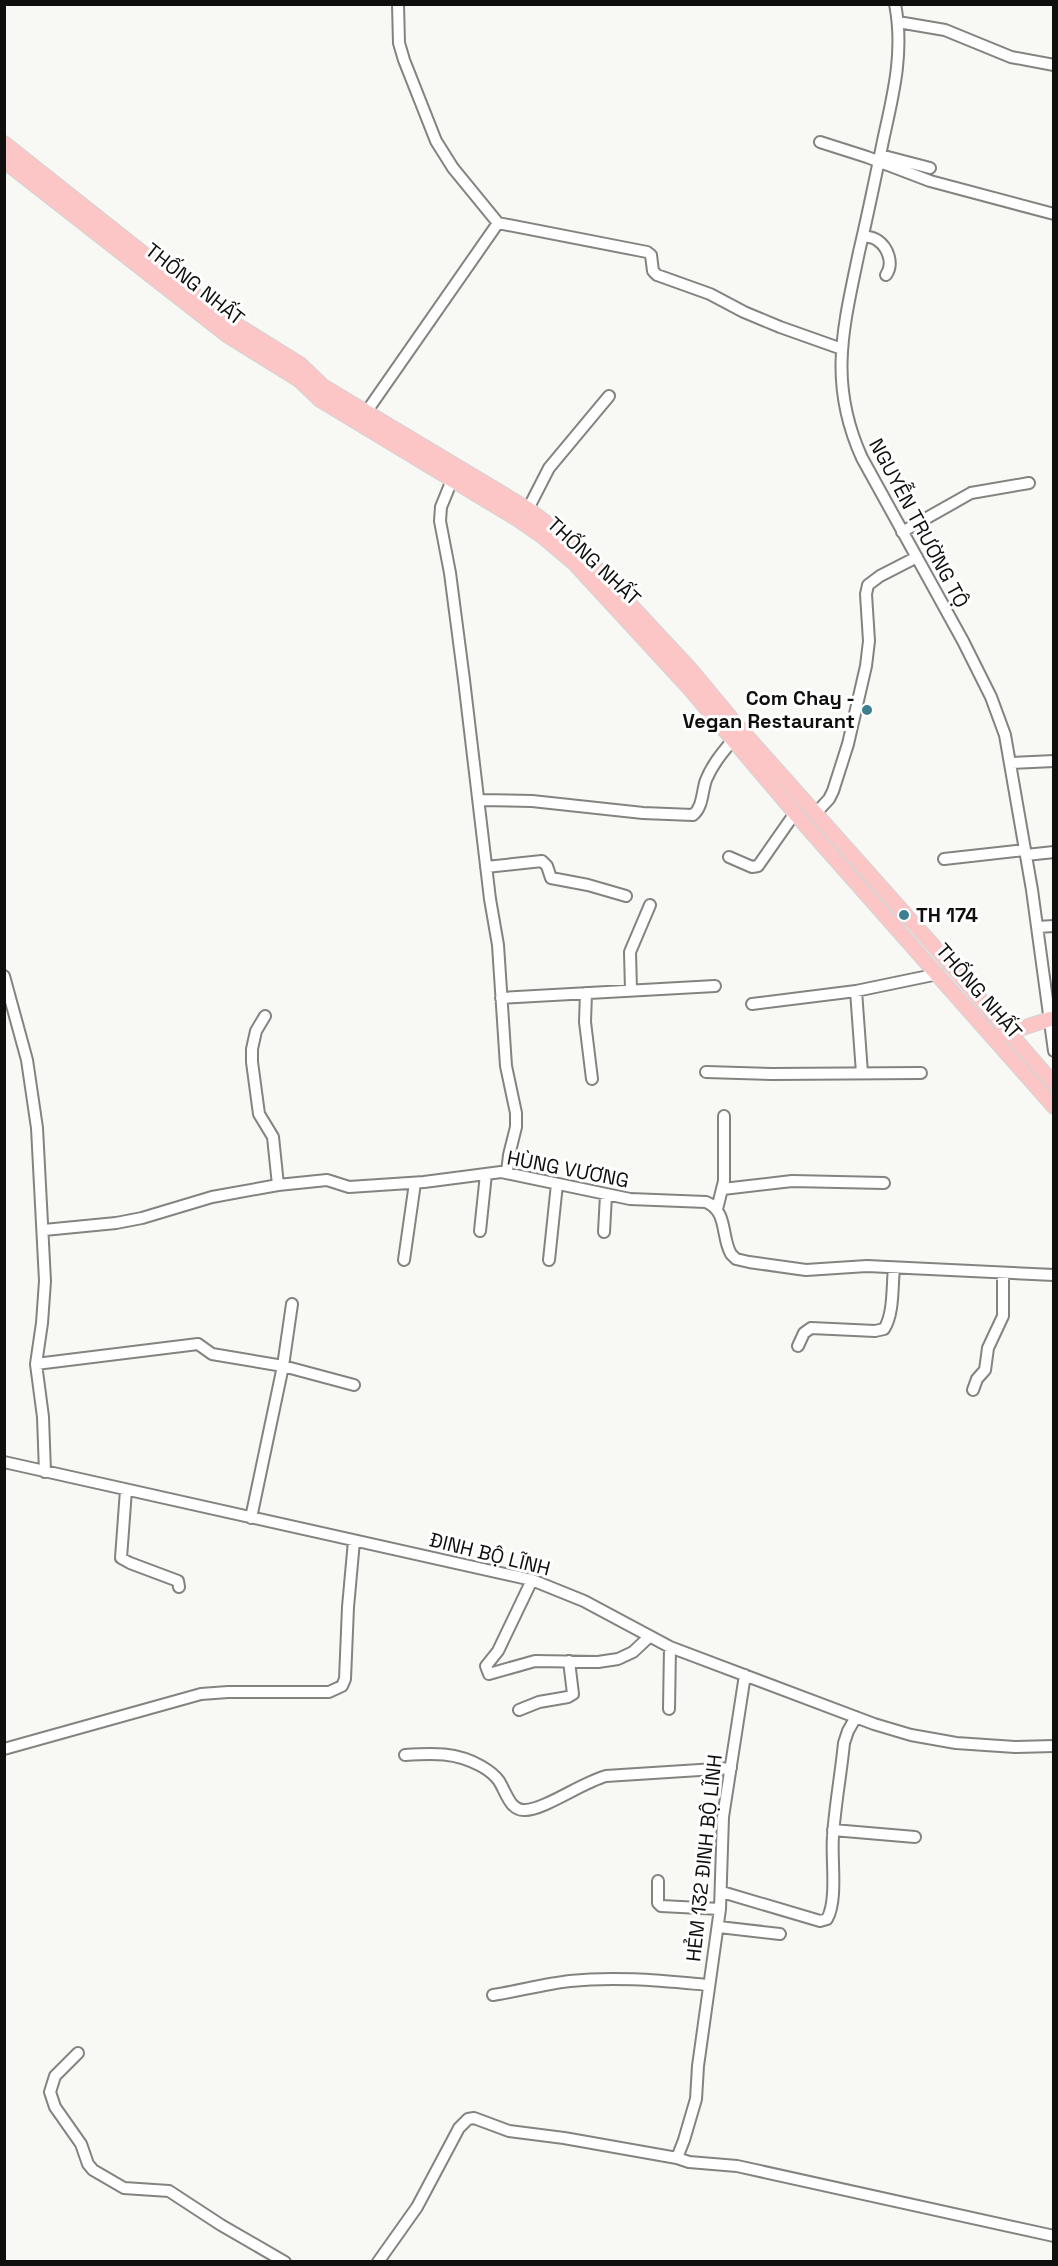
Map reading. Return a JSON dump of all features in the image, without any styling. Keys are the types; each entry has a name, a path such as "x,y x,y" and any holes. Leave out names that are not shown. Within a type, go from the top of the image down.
{"main road":[{"name":"THỐNG NHẤT","path":"4,143 228,336 299,380 320,400 381,428 528,509 565,537 693,672 836,838 956,971 1008,1032 1050,1088 1053,1107"},
{"name":"THỐNG NHẤT","path":"4,161 81,210 222,315 300,364 323,386 367,411 381,428 452,480 529,527 573,563 634,626 795,813 995,1038 1050,1088"},
{"path":"825,847 836,838"},
{"path":"995,1038 1050,1019"}],"street":[{"path":"398,4 398,27 404,60 436,141 453,168 498,222 648,252 651,255 653,271 657,275 710,294 780,327 842,349"},
{"name":"NGUYỄN TRƯỜNG TỘ","path":"895,4 899,57 896,84 848,303 842,349 841,385 844,411 873,481 991,697 1005,735 1037,927 1053,1051"},
{"path":"898,22 945,30 1011,57 1053,65"},
{"path":"820,142 930,168"},
{"path":"880,158 930,181 1053,214"},
{"path":"367,411 498,222"},
{"path":"863,236 874,238 885,248 890,262 886,275"},
{"path":"528,509 549,468 609,396"},
{"path":"452,480 441,507 440,521 450,573 486,867 498,945 506,1066 517,1119 507,1172"},
{"path":"902,532 971,493 1029,483"},
{"path":"815,814 833,791 855,717 868,652 869,618 866,594 868,585 916,557"},
{"path":"479,800 532,801 643,813 693,815 698,811 706,778 732,741"},
{"path":"1011,763 1053,761"},
{"path":"729,857 752,867 758,866 795,813"},
{"path":"944,859 1053,852"},
{"path":"486,867 542,861 547,866 551,878 588,885 626,896"},
{"path":"631,990 630,952 650,905"},
{"path":"1037,927 1053,926"},
{"path":"752,1004 856,991 938,974"},
{"path":"4,976 27,1059 35,1102 44,1230 43,1308 36,1364 44,1423 45,1472"},
{"path":"501,998 715,986"},
{"path":"856,991 862,1073"},
{"path":"586,993 585,1022 592,1079"},
{"path":"265,1016 256,1031 252,1062 259,1114 273,1137 278,1185"},
{"path":"706,1072 921,1073"},
{"path":"724,1116 725,1168 723,1189 717,1209 723,1223 729,1250 736,1258 806,1269 858,1266 1053,1275"},
{"name":"HÙNG VƯƠNG","path":"44,1230 116,1223 213,1197 278,1185 327,1180 349,1187 450,1180 486,1173 507,1172 606,1195 644,1201 702,1201 717,1209"},
{"path":"480,1231 486,1173"},
{"path":"723,1189 792,1181 884,1183"},
{"path":"404,1260 415,1183"},
{"path":"549,1260 557,1184"},
{"path":"604,1232 606,1195"},
{"path":"798,1346 804,1334 811,1328 875,1331 884,1329 890,1311 894,1268"},
{"path":"973,1390 977,1379 985,1370 988,1348 1003,1316 1003,1273"},
{"path":"251,1518 283,1366 292,1304"},
{"path":"36,1364 198,1344 213,1354 283,1366 354,1385"},
{"name":"ĐINH BỘ LĨNH","path":"4,1462 532,1580 571,1595 670,1647 911,1736 956,1743 1015,1747 1053,1746"},
{"path":"126,1490 122,1558 178,1581 179,1587"},
{"path":"4,1749 201,1694 228,1692 290,1694 329,1692 336,1689 345,1679 354,1541"},
{"path":"532,1580 498,1651 487,1664 486,1669 489,1674 493,1675 535,1661 598,1662 624,1658 649,1637"},
{"path":"669,1709 670,1647"},
{"path":"519,1710 539,1702 572,1696 569,1661"},
{"name":"HẺM 132 ĐINH BỘ LĨNH","path":"677,2158 696,2099 697,2072 719,1927 723,1828 745,1675"},
{"path":"722,1892 823,1921 829,1915 833,1830 844,1743 856,1717"},
{"path":"405,1755 449,1754 482,1767 495,1776 514,1806 522,1810 534,1808 588,1782 606,1776 731,1768"},
{"path":"833,1830 915,1838"},
{"path":"658,1881 658,1903 661,1906 720,1909"},
{"path":"719,1927 780,1934"},
{"path":"493,1995 568,1981 597,1979 709,1985"},
{"path":"78,2053 55,2076 50,2092 55,2107 81,2144 90,2167 124,2188 169,2191 221,2225 285,2262"},
{"path":"378,2262 417,2207 459,2128 468,2119 474,2118 508,2131 564,2138 689,2162 737,2166 1053,2236"}],"place":[{"name":"Com Chay - Vegan Restaurant","path":"867,710"},
{"name":"TH 174","path":"904,915"}]}
